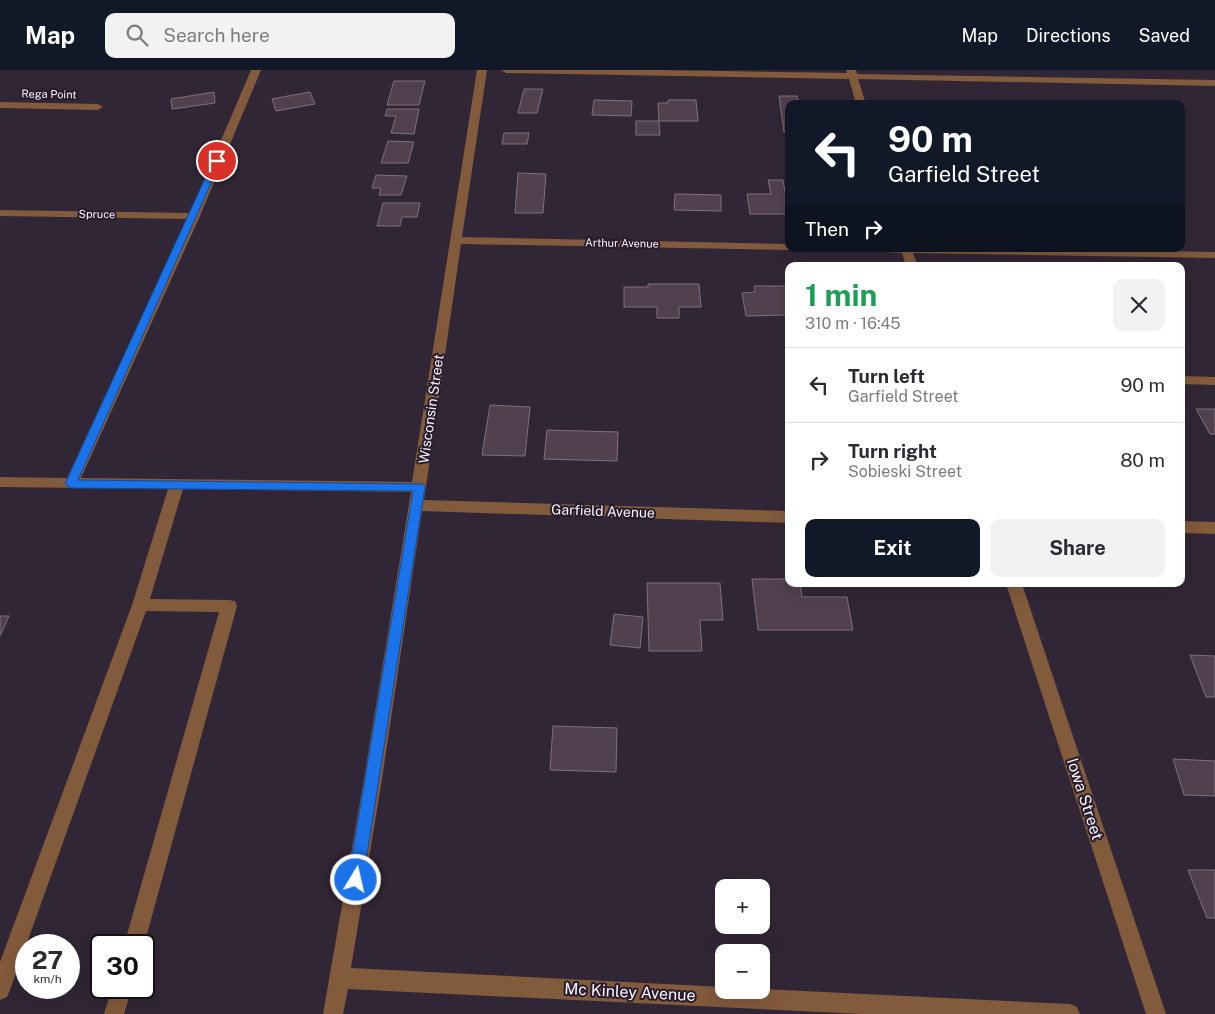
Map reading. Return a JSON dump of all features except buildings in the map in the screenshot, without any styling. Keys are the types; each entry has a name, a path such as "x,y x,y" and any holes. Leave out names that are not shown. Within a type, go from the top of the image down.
{"street":[{"path":"71,484 194,216 256,70"},
{"name":"Wisconsin Street","path":"333,1014 420,487 455,240 482,70"},
{"path":"506,70 852,74 1215,83"},
{"path":"852,74 860,100"},
{"name":"Rega Point","path":"0,106 98,107"},
{"name":"Spruce","path":"0,212 194,216"},
{"name":"Arthur Avenue","path":"455,240 785,247"},
{"path":"1060,252 1215,255"},
{"path":"1185,380 1215,381"},
{"path":"0,482 420,487"},
{"path":"0,990 140,605 177,485"},
{"name":"Garfield Avenue","path":"417,505 785,517"},
{"path":"1185,527 1215,528"},
{"name":"Iowa Street","path":"1015,587 1156,1014"},
{"path":"137,934 228,606 140,605"},
{"name":"Mc Kinley Avenue","path":"340,978 1070,1014"},
{"path":"114,1014 119,999"}],"route":[{"path":"217,161 194,216 71,484 420,487 356,880"}]}
